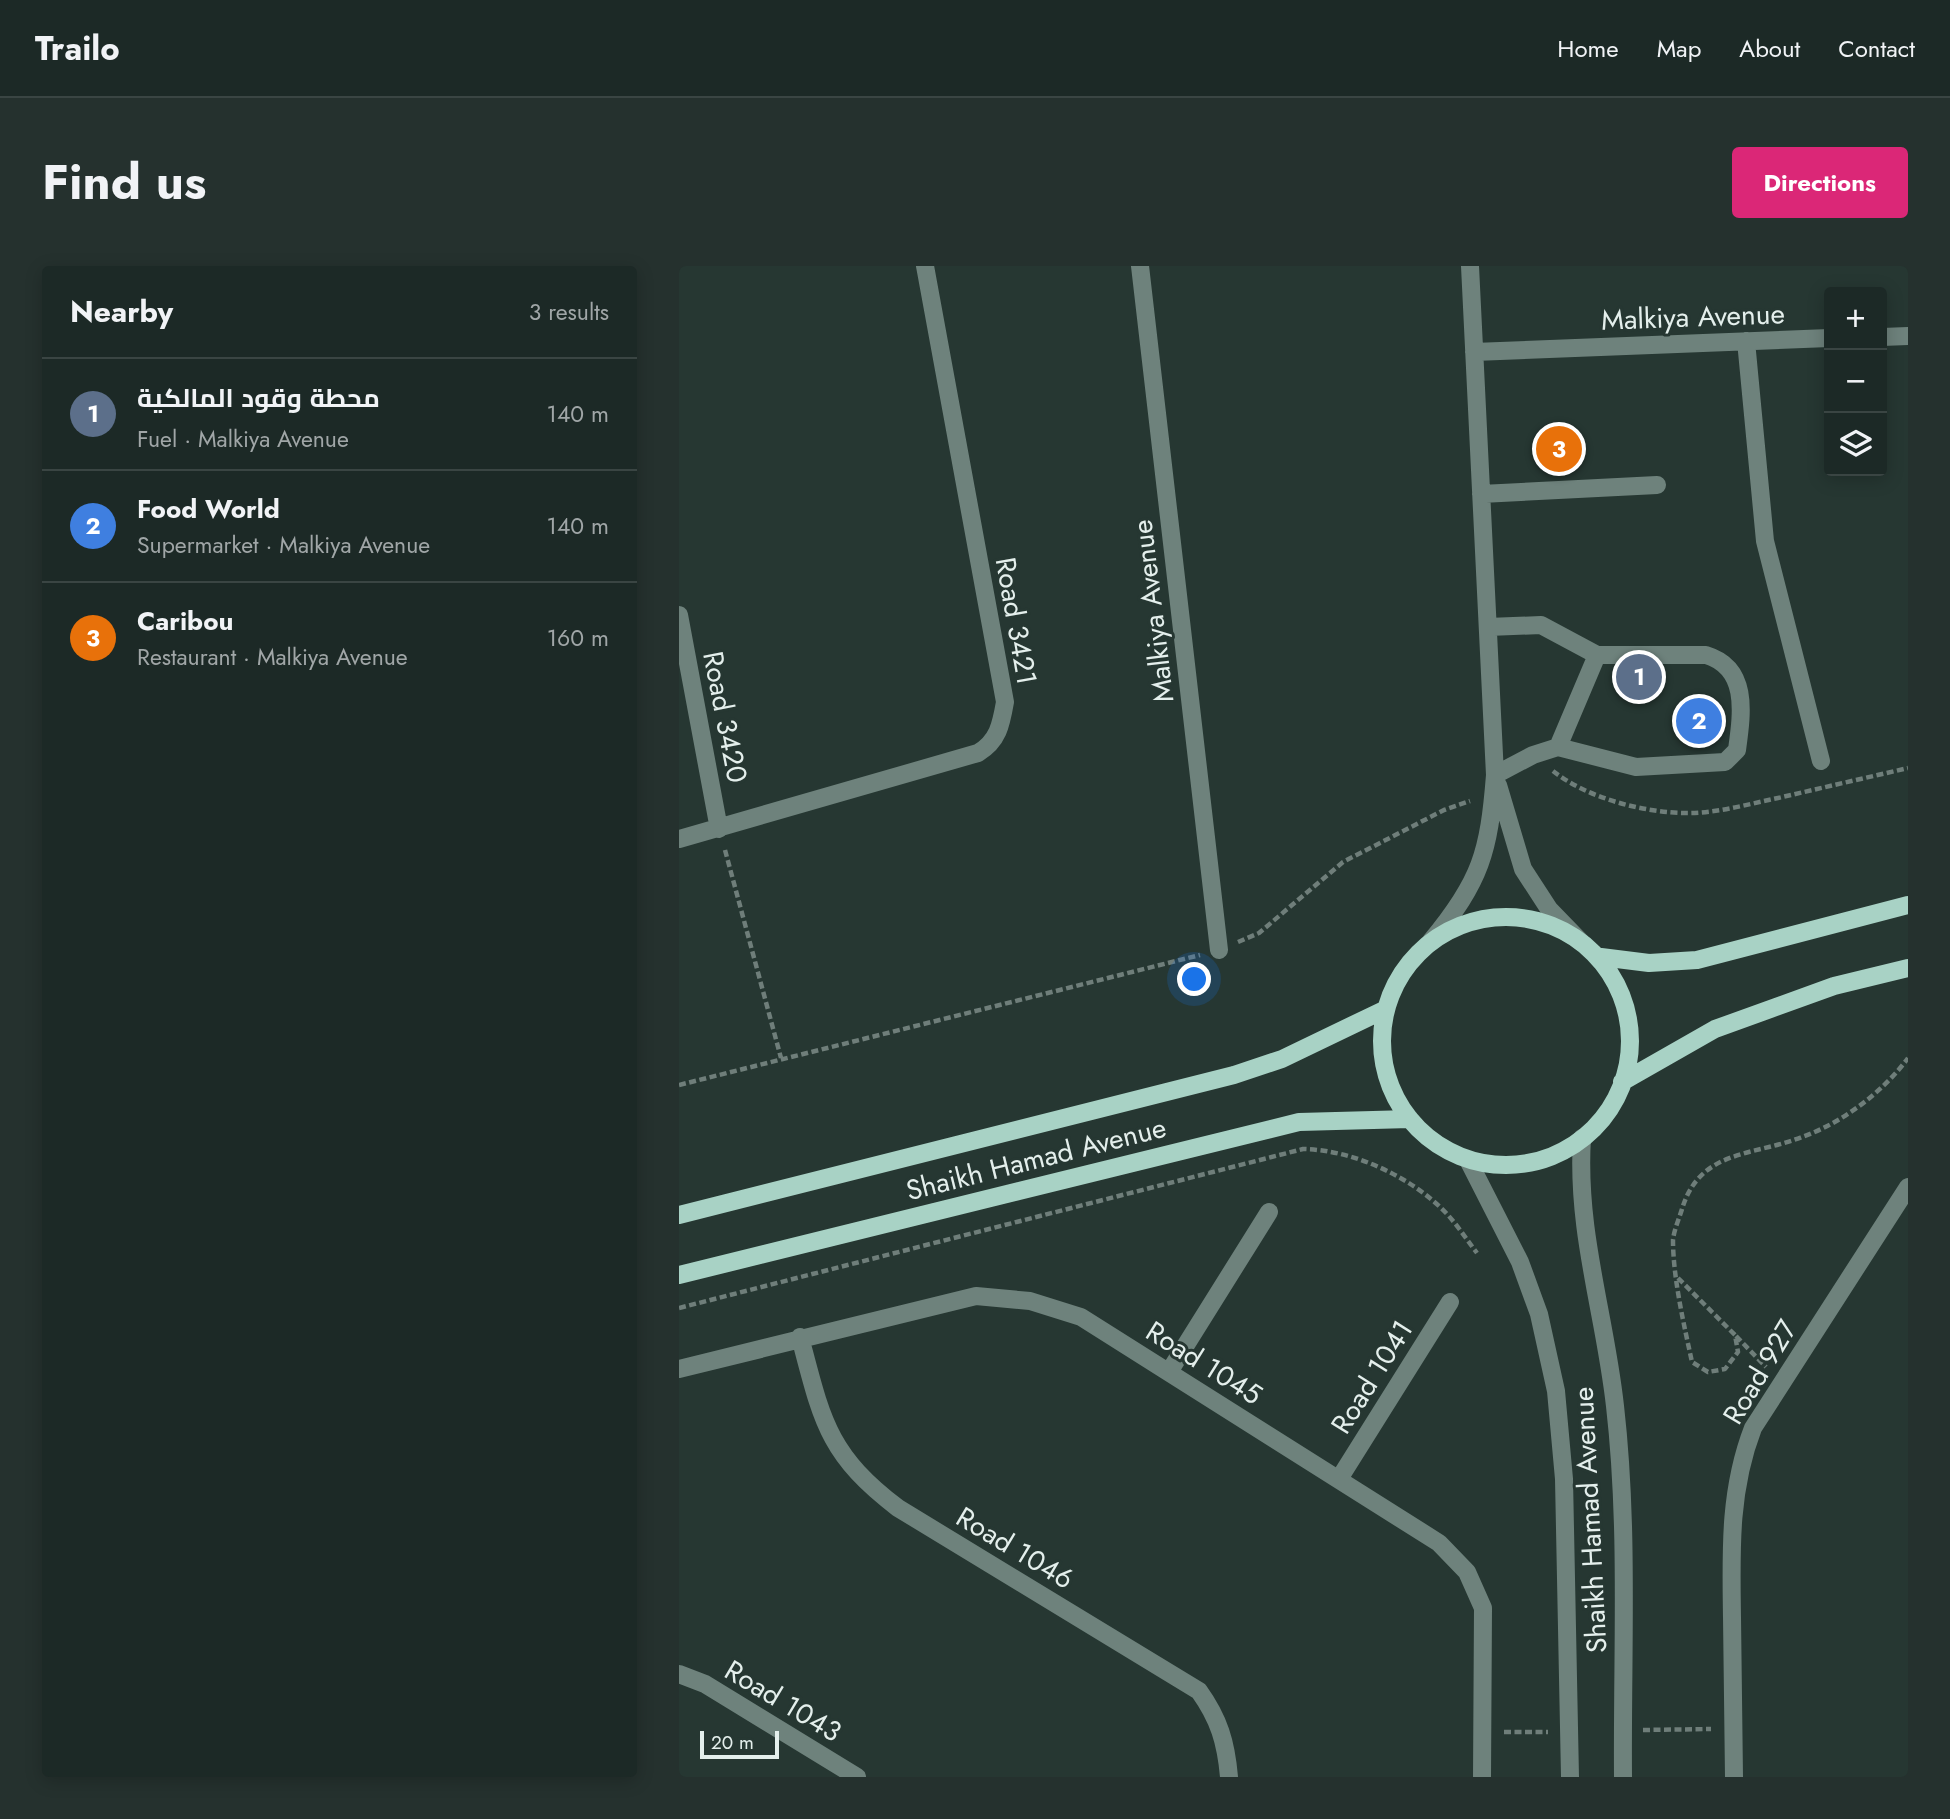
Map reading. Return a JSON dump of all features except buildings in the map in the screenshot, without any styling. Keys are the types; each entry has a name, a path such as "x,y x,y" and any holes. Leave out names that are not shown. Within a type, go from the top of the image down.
{"main road":[{"path":"1601,957 1649,963 1697,960 1908,905"},
{"path":"1490,918 1522,918 1553,926 1581,942 1601,957 1619,992 1627,1021 1629,1052 1622,1082 1606,1113 1583,1138 1557,1154 1528,1163 1498,1165 1468,1160 1436,1143 1409,1119 1394,1095 1384,1067 1382,1038 1386,1009 1403,971 1431,941 1459,925 1490,918"},
{"path":"1622,1082 1715,1028 1834,986 1908,968"},
{"name":"Shaikh Hamad Avenue","path":"679,1215 1234,1075 1282,1059 1386,1009"},
{"name":"Shaikh Hamad Avenue","path":"679,1275 1299,1122 1409,1119"}],"street":[{"name":"Road 3421","path":"679,839 978,753 990,746 1000,730 1005,702 925,266"},
{"name":"Malkiya Avenue","path":"1140,266 1219,950"},
{"path":"1431,941 1459,908 1480,868 1491,823 1495,775 1470,266"},
{"path":"1887,337 1908,336"},
{"name":"Malkiya Avenue","path":"1474,352 1824,338"},
{"path":"1747,341 1766,541 1821,761"},
{"path":"1481,494 1657,485"},
{"name":"Road 3420","path":"679,615 719,829"},
{"path":"1488,627 1541,625 1597,655 1706,655 1722,660 1733,671 1738,685 1737,750 1725,762 1658,768 1615,763 1558,747 1533,755 1495,775"},
{"path":"1558,747 1597,655"},
{"path":"1495,775 1523,869 1549,909 1581,942"},
{"name":"Shaikh Hamad Avenue","path":"1583,1138 1580,1176 1582,1220 1615,1405 1621,1504 1623,1777"},
{"name":"Shaikh Hamad Avenue","path":"1468,1160 1520,1262 1539,1314 1556,1391 1564,1479 1570,1777"},
{"name":"Road 927","path":"1734,1777 1731,1532 1736,1479 1753,1428 1908,1186"},
{"path":"1169,1372 1269,1212"},
{"name":"Road 1045","path":"679,1369 800,1337 976,1296 1030,1301 1081,1317 1439,1543 1467,1572 1483,1608 1482,1777"},
{"name":"Road 1041","path":"1339,1479 1450,1302"},
{"name":"Road 1046","path":"800,1337 819,1410 837,1449 864,1482 898,1508 1199,1691 1217,1717 1227,1747 1229,1777"},
{"name":"Road 1043","path":"679,1674 705,1684 857,1777"}],"path":[{"path":"1533,755 1571,785 1650,809 1689,813 1736,807 1908,768"},
{"path":"679,1085 1219,950 1259,933 1343,862 1444,810 1473,800 1495,775"},
{"path":"719,829 781,1058"},
{"path":"1735,1335 1738,1352 1725,1369 1708,1372 1692,1362 1673,1238 1687,1193 1714,1163 1802,1138 1844,1116 1876,1091 1908,1058"},
{"path":"679,1308 1303,1149 1322,1149 1363,1160 1407,1183 1447,1213 1477,1253"},
{"path":"1678,1278 1766,1367 1785,1378"},
{"path":"1623,1730 1733,1728"},
{"path":"1482,1733 1570,1731"}],"place":[{"name":"Caribou","path":"1559,449"},
{"name":"محطة وقود المالكية","path":"1639,677"},
{"name":"Food World","path":"1699,721"}]}
